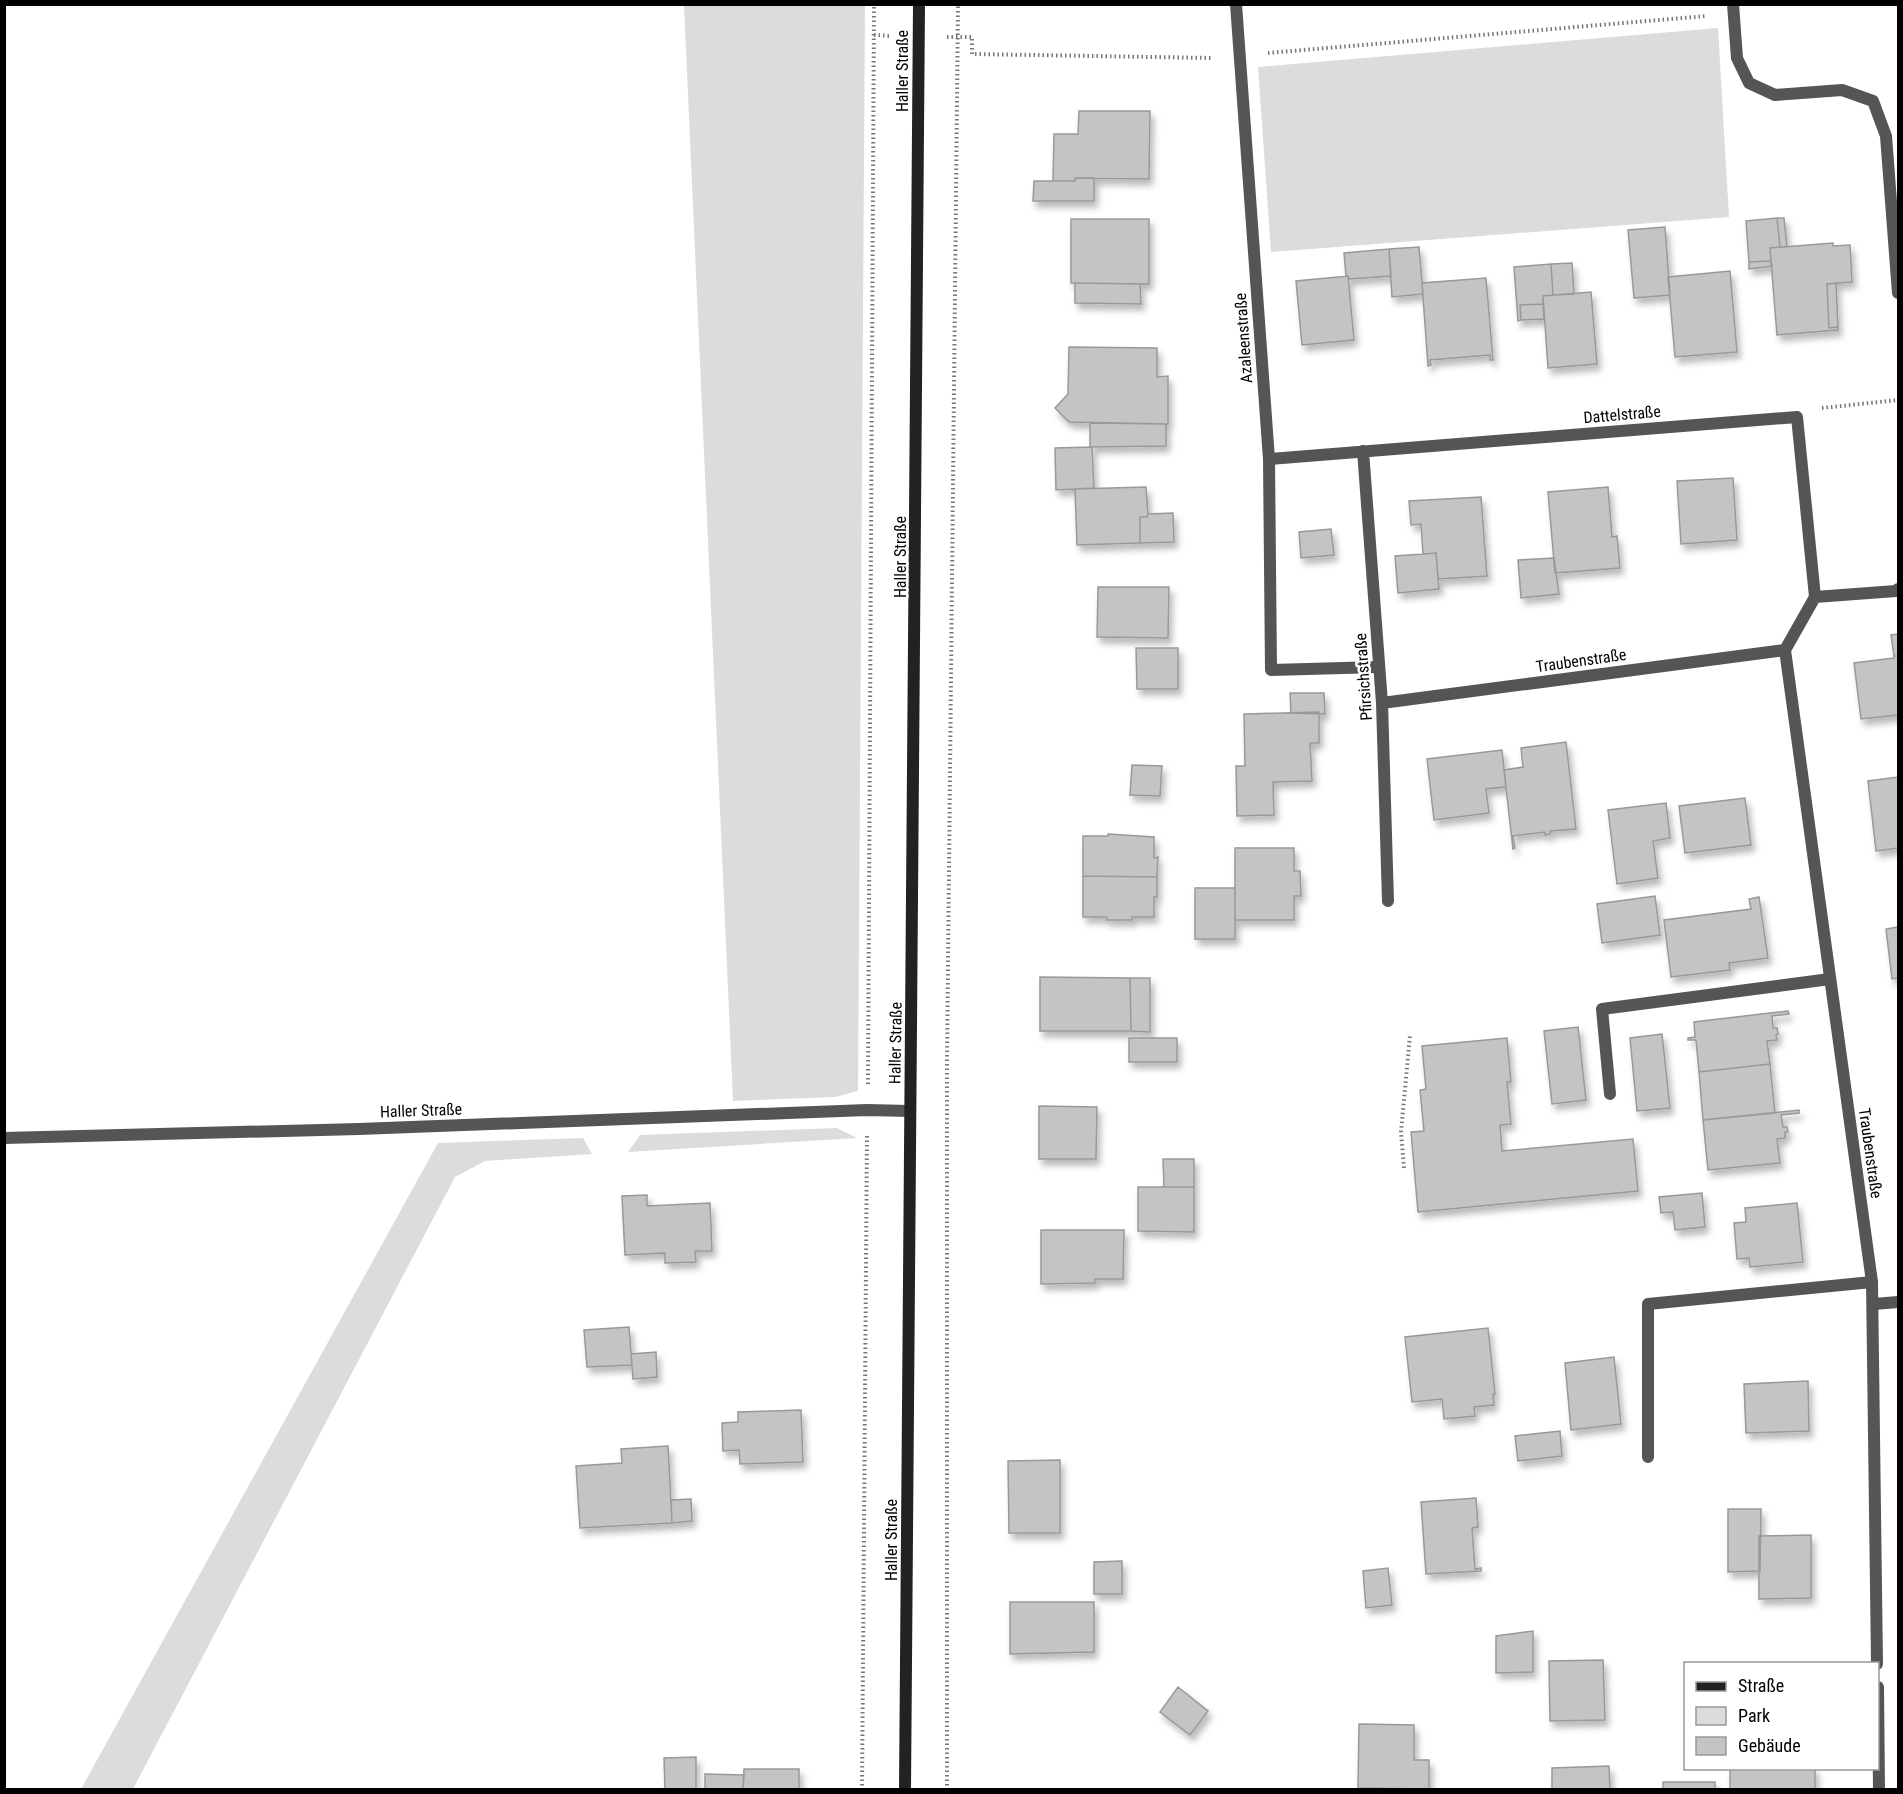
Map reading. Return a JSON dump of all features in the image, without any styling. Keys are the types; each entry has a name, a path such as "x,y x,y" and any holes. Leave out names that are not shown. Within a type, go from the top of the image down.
{"main road":[{"name":"Haller Straße","path":"905,1790 919,4"}],"street":[{"name":"Azaleenstraße","path":"1236,4 1269,459 1271,670 1379,667"},
{"path":"1733,9 1737,58 1749,83 1775,95 1842,90 1873,101 1886,136 1899,292"},
{"path":"1785,650 1815,597 1797,417"},
{"name":"Dattelstraße","path":"1269,459 1797,417"},
{"name":"Pfirsichstraße","path":"1364,451 1382,703 1388,901"},
{"path":"1815,597 1899,589"},
{"name":"Traubenstraße","path":"1382,703 1785,650 1874,1304 1877,1662"},
{"path":"1610,1094 1602,1009 1830,979"},
{"name":"Haller Straße","path":"4,1138 359,1129 867,1110 910,1111"},
{"path":"1648,1457 1648,1304 1872,1282"},
{"path":"1874,1304 1899,1302"},
{"path":"1879,1770 1879,1790"}],"path":[{"path":"862,1790 874,4"},
{"path":"947,1790 947,1061 958,4"},
{"path":"958,37 972,37 972,54 1239,58 1280,50 1733,9"},
{"path":"1797,417 1823,407 1899,400"},
{"path":"1404,1168 1401,1132 1410,1035"}],"green space":[{"path":"684,5 865,5 858,1091 835,1097 733,1101"},
{"path":"1718,28 1729,217 1271,252 1258,67"},
{"path":"837,1128 857,1138 628,1152 640,1135"},
{"path":"583,1138 592,1154 485,1161 455,1177 133,1789 81,1789 438,1143"}],"building":[{"path":"1079,111 1150,111 1149,179 1075,178 1075,181 1053,181 1054,134 1078,134"},
{"path":"1075,178 1094,178 1094,201 1033,201 1034,181 1075,181"},
{"path":"1777,218 1780,247 1770,248 1771,261 1749,262 1746,221"},
{"path":"1777,218 1784,218 1787,247 1780,247"},
{"path":"1071,219 1149,219 1149,284 1071,283"},
{"path":"1665,227 1670,295 1634,298 1628,230"},
{"path":"1833,243 1833,246 1850,245 1852,282 1827,284 1829,328 1838,327 1838,330 1777,335 1770,248"},
{"path":"1419,247 1423,294 1392,297 1389,249"},
{"path":"1389,249 1391,276 1349,279 1346,276 1344,253"},
{"path":"1771,261 1772,266 1749,269 1749,262"},
{"path":"1572,263 1574,294 1553,295 1551,264"},
{"path":"1551,264 1553,295 1543,296 1543,304 1520,305 1521,320 1518,321 1514,267"},
{"path":"1730,271 1737,352 1675,357 1668,277"},
{"path":"1348,276 1354,340 1302,345 1296,281"},
{"path":"1486,278 1493,360 1490,360 1490,355 1430,360 1431,365 1428,366 1422,283"},
{"path":"1075,283 1140,284 1141,304 1075,303"},
{"path":"1836,283 1838,327 1829,328 1827,284"},
{"path":"1591,292 1597,364 1548,368 1543,296"},
{"path":"1543,304 1544,319 1521,320 1520,305"},
{"path":"1069,347 1157,348 1157,377 1168,376 1168,424 1069,422 1055,408 1068,394"},
{"path":"1090,423 1166,424 1166,446 1090,447"},
{"path":"1092,447 1094,488 1056,490 1055,448"},
{"path":"1733,478 1737,540 1681,544 1677,481"},
{"path":"1146,487 1148,514 1147,517 1140,517 1140,543 1077,545 1075,489"},
{"path":"1608,487 1612,537 1617,536 1620,568 1555,573 1548,492"},
{"path":"1481,497 1487,576 1438,579 1436,553 1423,554 1421,524 1411,525 1409,501"},
{"path":"1173,513 1174,542 1140,543 1140,517 1147,517 1148,514"},
{"path":"1331,529 1334,555 1301,558 1299,532"},
{"path":"1436,553 1439,589 1398,593 1395,556"},
{"path":"1554,558 1559,594 1521,598 1518,560"},
{"path":"1098,587 1169,587 1168,638 1097,637"},
{"path":"1898,634 1898,656 1894,656 1891,635"},
{"path":"1136,648 1178,648 1178,689 1137,689"},
{"path":"1898,656 1898,715 1861,719 1854,663 1894,658"},
{"path":"1290,693 1324,693 1325,714 1291,713"},
{"path":"1319,712 1319,743 1310,743 1312,781 1273,782 1274,815 1237,816 1236,766 1245,766 1244,714"},
{"path":"1566,742 1576,829 1550,831 1550,834 1545,835 1545,832 1513,836 1515,848 1513,849 1504,770 1523,767 1521,748"},
{"path":"1502,750 1506,787 1486,789 1489,813 1434,820 1427,759"},
{"path":"1132,765 1162,766 1160,796 1130,795"},
{"path":"1898,777 1898,848 1876,851 1868,781"},
{"path":"1745,798 1751,845 1685,853 1679,806"},
{"path":"1666,803 1670,838 1653,841 1658,878 1617,884 1608,810"},
{"path":"1108,834 1154,837 1154,858 1158,857 1157,877 1083,876 1083,836 1108,836"},
{"path":"1235,848 1294,848 1294,871 1300,871 1301,896 1294,896 1294,920 1235,920"},
{"path":"1083,876 1157,877 1154,917 1107,920 1107,917 1083,917"},
{"path":"1195,888 1235,888 1235,939 1195,939"},
{"path":"1655,896 1660,935 1602,943 1597,904"},
{"path":"1759,897 1768,958 1729,963 1730,970 1671,977 1664,920 1751,909 1749,899"},
{"path":"1898,927 1898,978 1892,979 1886,929"},
{"path":"1040,977 1130,978 1131,1031 1040,1031"},
{"path":"1130,978 1150,978 1150,1032 1131,1031"},
{"path":"1788,1011 1789,1014 1772,1016 1773,1028 1777,1028 1778,1034 1776,1035 1777,1040 1767,1041 1770,1064 1699,1072 1696,1040 1688,1040 1688,1038 1695,1037 1694,1022"},
{"path":"1578,1027 1586,1100 1552,1104 1544,1031"},
{"path":"1662,1034 1670,1108 1637,1111 1630,1038"},
{"path":"1129,1038 1177,1038 1177,1062 1129,1062"},
{"path":"1507,1038 1511,1082 1507,1082 1511,1124 1500,1125 1502,1151 1633,1139 1638,1191 1418,1212 1411,1132 1424,1131 1420,1090 1426,1089 1422,1046"},
{"path":"1770,1064 1775,1113 1703,1120 1699,1072"},
{"path":"1039,1106 1097,1107 1096,1159 1039,1159"},
{"path":"1799,1110 1799,1113 1781,1115 1783,1127 1787,1127 1788,1132 1785,1132 1785,1138 1777,1139 1780,1163 1708,1170 1703,1120"},
{"path":"1163,1159 1194,1159 1194,1187 1164,1187"},
{"path":"1138,1187 1194,1187 1194,1232 1138,1231"},
{"path":"1702,1193 1705,1227 1675,1230 1673,1212 1661,1213 1659,1197"},
{"path":"647,1195 647,1206 710,1203 712,1251 695,1251 696,1262 665,1263 665,1253 625,1255 622,1196"},
{"path":"1797,1203 1803,1262 1750,1267 1749,1258 1737,1259 1734,1223 1746,1222 1745,1208"},
{"path":"1041,1230 1124,1230 1123,1279 1095,1279 1095,1283 1041,1284"},
{"path":"629,1327 632,1365 587,1367 584,1330"},
{"path":"1488,1328 1495,1394 1493,1394 1494,1405 1474,1407 1475,1416 1444,1419 1442,1399 1412,1402 1405,1337"},
{"path":"656,1352 657,1377 633,1379 631,1354"},
{"path":"1614,1357 1621,1424 1571,1430 1565,1363"},
{"path":"1808,1381 1809,1431 1746,1433 1744,1384"},
{"path":"801,1410 803,1462 740,1464 739,1450 723,1451 722,1423 738,1422 738,1412"},
{"path":"1560,1431 1562,1456 1518,1461 1515,1436"},
{"path":"668,1446 672,1523 580,1528 576,1466 622,1463 621,1449"},
{"path":"1060,1460 1060,1533 1009,1533 1008,1461"},
{"path":"1476,1498 1478,1527 1472,1528 1475,1569 1481,1568 1481,1571 1426,1574 1421,1502"},
{"path":"691,1499 692,1521 672,1523 671,1500"},
{"path":"1728,1509 1761,1509 1760,1571 1728,1572"},
{"path":"1811,1535 1811,1598 1759,1599 1759,1536"},
{"path":"1122,1561 1122,1594 1094,1594 1094,1562"},
{"path":"1388,1568 1392,1605 1366,1608 1363,1571"},
{"path":"1010,1602 1094,1602 1094,1652 1010,1654"},
{"path":"1533,1631 1533,1672 1496,1673 1496,1636"},
{"path":"1603,1660 1605,1720 1550,1721 1549,1661"},
{"path":"1178,1687 1208,1711 1190,1735 1160,1712"},
{"path":"1359,1724 1414,1725 1414,1760 1429,1760 1429,1789 1358,1788"},
{"path":"696,1757 696,1790 665,1790 664,1758"},
{"path":"1609,1766 1610,1790 1552,1790 1552,1768"},
{"path":"744,1769 799,1769 799,1790 743,1790"},
{"path":"1730,1770 1815,1770 1815,1790 1730,1790"},
{"path":"705,1774 744,1775 743,1790 705,1790"},
{"path":"1663,1782 1715,1782 1715,1790 1663,1790"}]}
